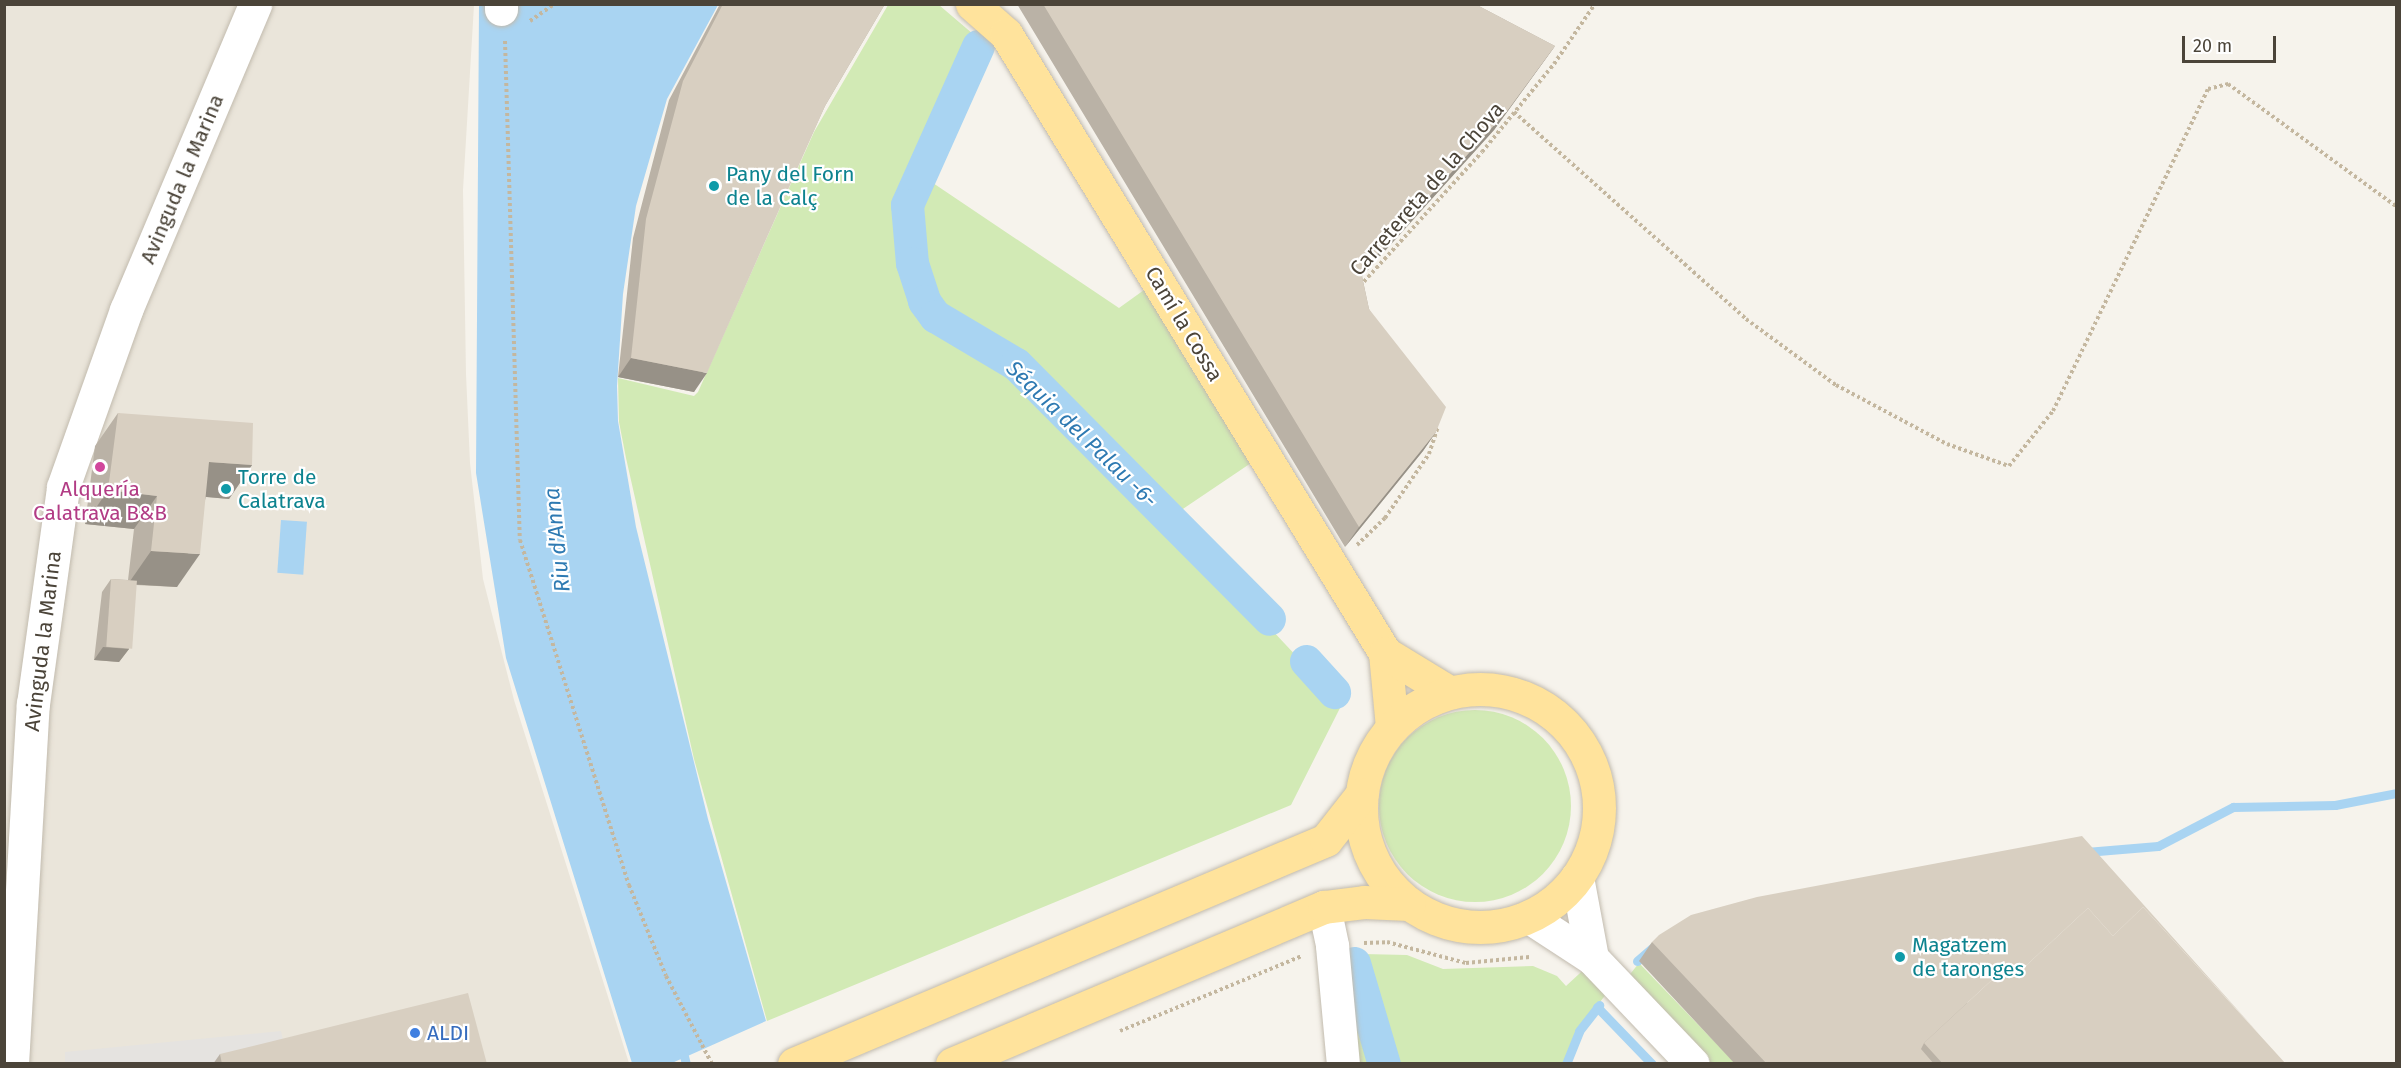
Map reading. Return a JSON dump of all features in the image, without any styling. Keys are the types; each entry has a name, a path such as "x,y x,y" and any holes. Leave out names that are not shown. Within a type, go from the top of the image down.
{"main road":[{"name":"Camí la Cossa","path":"972,4 1006,34 1385,653 1392,727"},
{"name":"Camí la Cossa","path":"1385,653 1449,692"},
{"path":"1480,688 1513,693 1542,706 1568,727 1586,754 1597,784 1599,817 1592,849 1577,877 1556,900 1529,917 1499,926 1467,926 1437,919 1409,904 1387,882 1371,855 1362,825 1362,794 1377,747 1392,727 1427,700 1449,692 1480,688"},
{"path":"794,1064 1326,840 1362,794"},
{"path":"952,1064 1324,906 1364,902 1409,904"}],"street":[{"name":"Avinguda la Marina","path":"12,1064 19,701 63,487 126,310 255,4"},
{"path":"1577,877 1592,958"},
{"path":"1324,906 1332,946 1343,1064"},
{"path":"1529,917 1592,958 1693,1064"}],"path":[{"name":"Carretereta de la Chova","path":"1354,294 1514,112 1595,4"},
{"path":"501,7 520,540 629,885 666,976 702,1039 712,1064"},
{"path":"1514,112 1746,319 1836,385 1947,444 2009,466 2053,411 2208,89 2228,84 2397,206"},
{"path":"1333,569 1385,518 1430,454 1438,424 1435,417"}],"shaded area":[{"path":"5,5 474,5 463,190 470,463 483,579 514,700 629,1063 5,1064"},
{"path":"281,1031 286,1054 246,1064 65,1064 65,1052"}],"green space":[{"path":"888,5 939,5 993,51 927,179 1119,308 1144,290 1254,461 1168,519 1331,693 1340,708 1291,805 767,1021 694,759 626,458 619,422 618,378 694,396 698,392 814,132"},
{"path":"1475,710 1494,712 1512,718 1543,738 1563,769 1569,787 1571,806 1569,825 1563,843 1543,874 1512,894 1494,900 1475,902 1456,900 1438,894 1407,874 1387,843 1381,825 1379,806 1381,787 1387,769 1407,738 1438,718 1456,712"},
{"path":"1363,954 1407,955 1443,969 1533,966 1557,976 1566,986 1592,962 1614,984 1579,1029 1564,1063 1349,1063 1338,957"},
{"path":"1639,963 1735,1063 1707,1063 1627,978"}],"water":[{"path":"479,5 718,5 667,99 636,206 623,294 617,386 618,421 636,527 708,819 766,1021 672,1063 632,1063 506,658 476,473"},
{"path":"281,520 307,522 303,575 277,573"}],"building":[{"name":"Pany del Forn de la Calç","path":"723,4 885,4 825,106 707,373 631,358 646,219 683,81"},
{"path":"1043,4 1475,4 1555,46 1508,110 1361,272 1369,309 1446,407 1436,432 1359,527"},
{"path":"118,413 253,423 252,465 209,462 200,554 151,551 157,496 108,490"},
{"path":"111,579 137,581 132,649 106,647"},
{"name":"Magatzem de taronges","path":"2082,836 2261,1036 2143,907 2113,936 2088,908 2017,974 2008,965 1924,1043 1921,1049 1934,1064 1767,1064 1652,942 1691,915 1757,897"},
{"path":"2143,907 2286,1064 1943,1064 1924,1043 2008,965 2017,974 2088,908 2113,936"},
{"path":"468,993 487,1064 222,1064 220,1054"}],"waterway":[{"name":"Séquia del Palau -6-","path":"978,46 907,205 912,263 924,301 935,316 1016,364 1269,619"},
{"name":"Séquia del Palau -6-","path":"1306,661 1334,692"},
{"path":"2086,852 2158,846 2233,807 2335,805 2396,793"},
{"path":"1637,961 1652,948"},
{"name":"Séquia del Palau -6-","path":"1354,963 1384,1064"},
{"path":"1566,1064 1579,1031 1599,1005"},
{"path":"1597,1007 1652,1064"},
{"name":"Riu d'Anna","path":"682,1048 686,1064"}],"place":[{"name":"Pany del Forn de la Calç","path":"714,186"},
{"name":"Alquería Calatrava B&B","path":"100,467"},
{"name":"Torre de Calatrava","path":"226,489"},
{"name":"Magatzem de taronges","path":"1900,957"},
{"name":"ALDI","path":"415,1033"}]}
